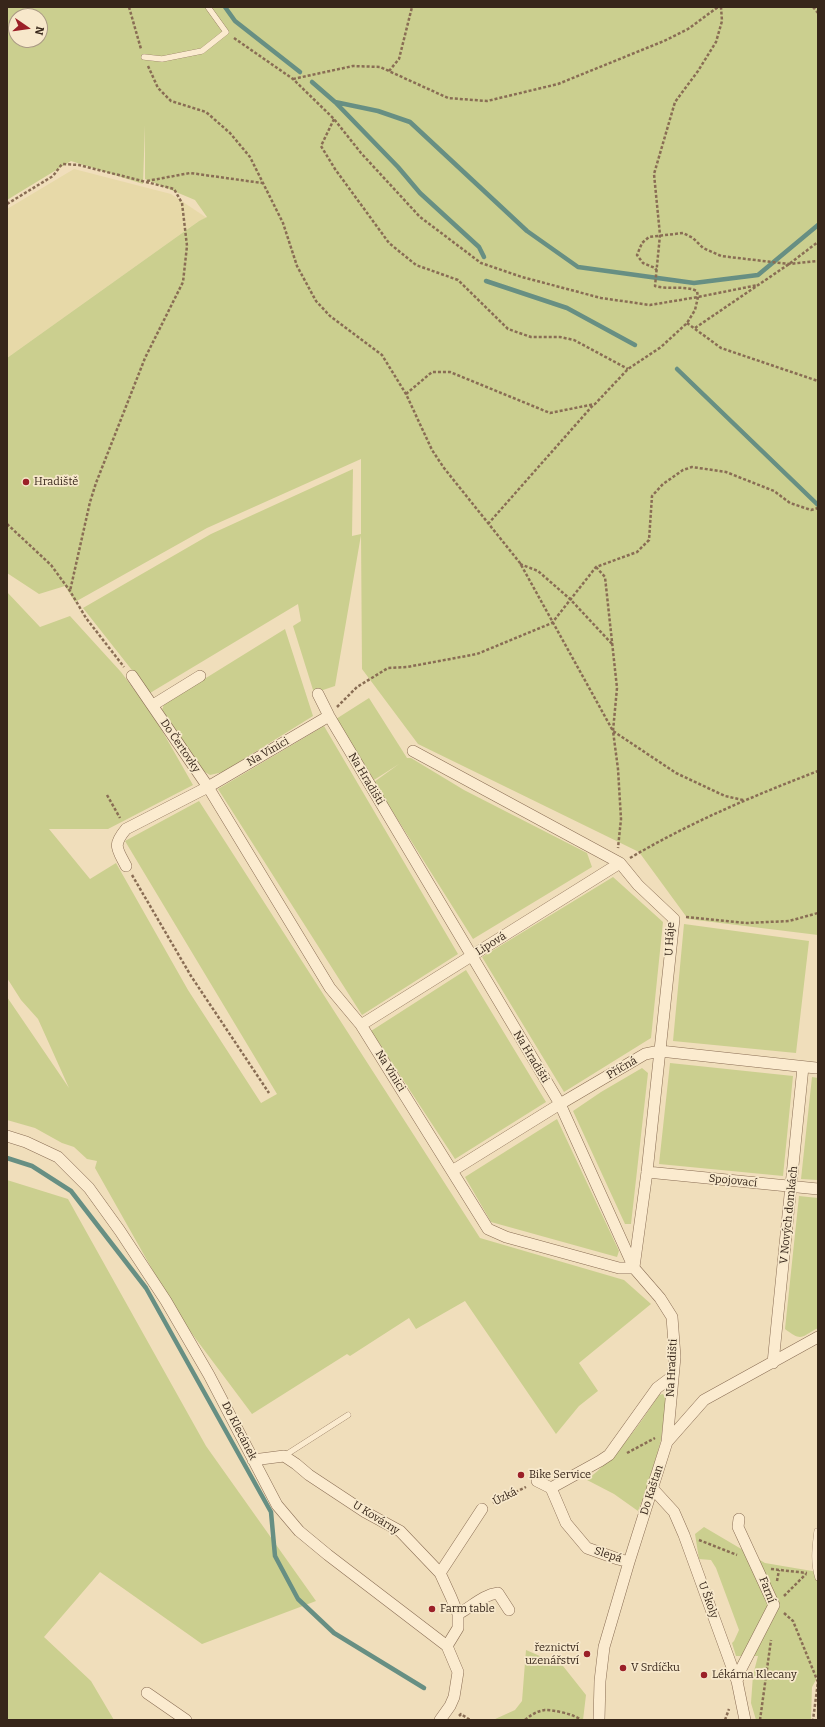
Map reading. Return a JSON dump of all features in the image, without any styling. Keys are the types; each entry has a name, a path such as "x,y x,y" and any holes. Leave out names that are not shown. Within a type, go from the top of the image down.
{"street":[{"name":"Do Čertovky","path":"132,676 208,787"},
{"path":"153,705 200,676"},
{"name":"Na Hradišti","path":"318,694 328,716 560,1104 634,1268 660,1298 672,1317 675,1342 674,1376 667,1442"},
{"name":"Na Vinici","path":"126,829 208,787 328,716"},
{"name":"U Háje","path":"414,751 620,863 638,885 674,919 647,1172 634,1268"},
{"name":"Na Vinici","path":"208,787 330,988 361,1025 488,1229 506,1237 619,1268 634,1268"},
{"path":"126,829 117,840 117,849 126,866"},
{"name":"Lipová","path":"361,1025 620,863"},
{"name":"Příčná","path":"452,1170 645,1054 660,1051 817,1068"},
{"name":"V Nových domkách","path":"773,1363 804,1067"},
{"name":"Do Klecánek","path":"7,1136 26,1142 58,1157 88,1188 120,1231 166,1301 209,1375 277,1505 299,1531 447,1646 458,1672 454,1698 440,1720"},
{"name":"Spojovací","path":"647,1172 792,1186 818,1190"},
{"name":"Do Kaštan","path":"600,1720 600,1681 604,1647 667,1442 704,1400 818,1337"},
{"path":"537,1481 551,1488 609,1455 657,1388 674,1376"},
{"path":"253,1460 284,1456"},
{"name":"U Kovárny","path":"284,1456 309,1475 365,1512 400,1531 440,1572 458,1614"},
{"name":"Slepá","path":"551,1488 566,1523 587,1548 618,1560 629,1562"},
{"name":"U Školy","path":"653,1489 674,1512 737,1681 744,1720"},
{"name":"Úzká","path":"440,1572 482,1509"},
{"name":"Farní","path":"737,1681 741,1669 774,1605 738,1527 740,1519"},
{"path":"447,1646 458,1628 458,1614 469,1609 489,1594 498,1593 509,1610"},
{"path":"147,1693 186,1720"}],"lane":[{"path":"144,57 162,59 202,51 226,32 208,7"},
{"path":"284,1456 348,1415"},
{"path":"817,1531 814,1567 818,1578"}],"path":[{"path":"129,7 144,57 158,88 171,101 206,112 230,133 250,157 283,223 297,266 316,301 330,316 382,355 406,394 432,450 444,468 520,564 613,731 676,773 725,796 743,800"},
{"path":"389,71 399,59 412,7"},
{"path":"293,79 352,66 380,67 448,98 487,102 558,84 657,44 688,29 720,7 722,21 716,42 698,71 675,102 654,174 660,235 655,286 661,288 690,288 697,291 698,297 695,310 687,323 661,346 628,369 488,524"},
{"path":"813,7 818,13"},
{"path":"226,32 293,79 334,119 361,153 420,217 481,263 522,277 601,298 650,305 698,297 758,284"},
{"path":"334,119 322,146 334,170 389,243 416,265 458,280 508,329 531,337 560,337 574,340 628,369"},
{"path":"7,204 53,176 62,164 79,165 174,188 182,203 186,246 183,282 146,358 96,483 90,502 70,591"},
{"path":"145,181 190,173 263,183"},
{"path":"657,271 655,268 643,263 638,254 642,243 648,237 682,233 693,238 703,248 721,256 789,264 818,261"},
{"path":"696,328 789,264 818,242"},
{"path":"687,323 722,348 818,381"},
{"path":"406,394 432,372 450,372 550,413 595,404"},
{"path":"328,716 357,687 388,668 407,667 477,654 552,623 596,567 637,552 649,540 652,496 663,484 683,470 692,467 726,472 774,491 790,503 811,510 818,508"},
{"path":"7,524 51,565 70,591 86,618 132,676"},
{"path":"520,564 538,571 570,599 613,645"},
{"path":"596,567 605,577 617,688 613,731 618,768 622,820 618,853 620,863 707,816 743,800 818,771"},
{"path":"107,795 126,829"},
{"path":"126,866 191,976 269,1093"},
{"path":"674,919 685,917 747,923 789,921 818,913"},
{"path":"609,1455 621,1457 648,1440 660,1436 667,1442"},
{"name":"Úzká","path":"482,1509 537,1481"},
{"path":"813,1720 818,1682 793,1621 774,1605 814,1567"},
{"path":"779,1570 806,1574"},
{"path":"760,1720 772,1633"},
{"path":"525,1720 532,1714 544,1710 575,1715 581,1720"},
{"path":"454,1720 461,1714 470,1720"}],"shaded area":[{"path":"74,169 171,194 207,218 199,221 7,358 7,209"}],"green space":[{"path":"7,7 818,7 818,935 688,919 639,852 418,744 362,669 361,535 335,686 314,693 293,626 301,621 298,604 150,693 83,608 211,534 353,469 352,536 361,534 361,459 207,528 75,602 65,586 39,594 7,573 7,358 199,221 207,217 195,200 145,179 145,125 143,184 71,161 7,200"},
{"path":"7,592 40,627 70,616 121,672 152,713 193,785 108,829 49,829 90,879 116,863 188,990 261,1103 277,1094 125,841 199,801 480,1238 624,1280 651,1304 579,1363 598,1391 579,1406 556,1434 465,1301 416,1329 409,1318 350,1356 347,1354 252,1414 178,1315 95,1168 97,1161 87,1159 74,1147 62,1143 35,1128 7,1120 7,997 69,1088 38,1019 21,1000 7,978"},
{"path":"285,629 313,716 223,772 210,775 203,771 162,710 164,704"},
{"path":"369,698 407,758 411,758 464,790 587,853 592,867 473,939 374,782 399,764 374,780 336,719"},
{"path":"324,726 458,954 362,1015 218,789"},
{"path":"613,877 663,922 651,1038 564,1092 482,957"},
{"path":"684,924 809,941 796,1053 673,1041"},
{"path":"466,970 546,1102 455,1159 371,1031"},
{"path":"670,1063 793,1076 783,1176 659,1164"},
{"path":"642,1068 648,1073 631,1224 625,1224 573,1111 601,1092"},
{"path":"812,1077 818,1078 818,1180 801,1179"},
{"path":"557,1119 619,1251 617,1257 491,1222 465,1177"},
{"path":"7,1180 68,1199 206,1446 316,1601 202,1644 100,1572 44,1637 91,1681 114,1720 7,1720"},
{"path":"799,1196 818,1198 818,1328 802,1337 795,1336 785,1329"},
{"path":"663,1394 666,1399 661,1440 649,1483 638,1511 614,1494 587,1480 617,1451 635,1430 659,1395"},
{"path":"704,1527 765,1563 818,1572 818,1669 816,1680 812,1687 811,1720 756,1720 751,1703 753,1675 758,1656 736,1656 732,1643 739,1630 716,1568 711,1560 699,1559 695,1534"},
{"path":"526,1650 563,1666 586,1695 583,1720 493,1720 515,1710 522,1701"}],"waterway":[{"path":"225,7 235,21 300,72"},
{"path":"312,82 335,102 378,111 410,122 527,231 578,267 694,283 758,275 818,225"},
{"path":"336,103 398,167 420,193 479,247 484,257"},
{"path":"486,281 567,308 635,345"},
{"path":"677,369 818,505"},
{"path":"7,1158 32,1166 71,1191 146,1288 271,1512 275,1556 298,1599 334,1633 424,1688"}],"place":[{"name":"Hradiště","path":"26,482"},
{"name":"Bike Service","path":"521,1475"},
{"name":"Farm table","path":"432,1609"},
{"name":"řeznictví uzenářství","path":"587,1654"},
{"name":"V Srdíčku","path":"623,1668"},
{"name":"Lékárna Klecany","path":"704,1675"}]}
